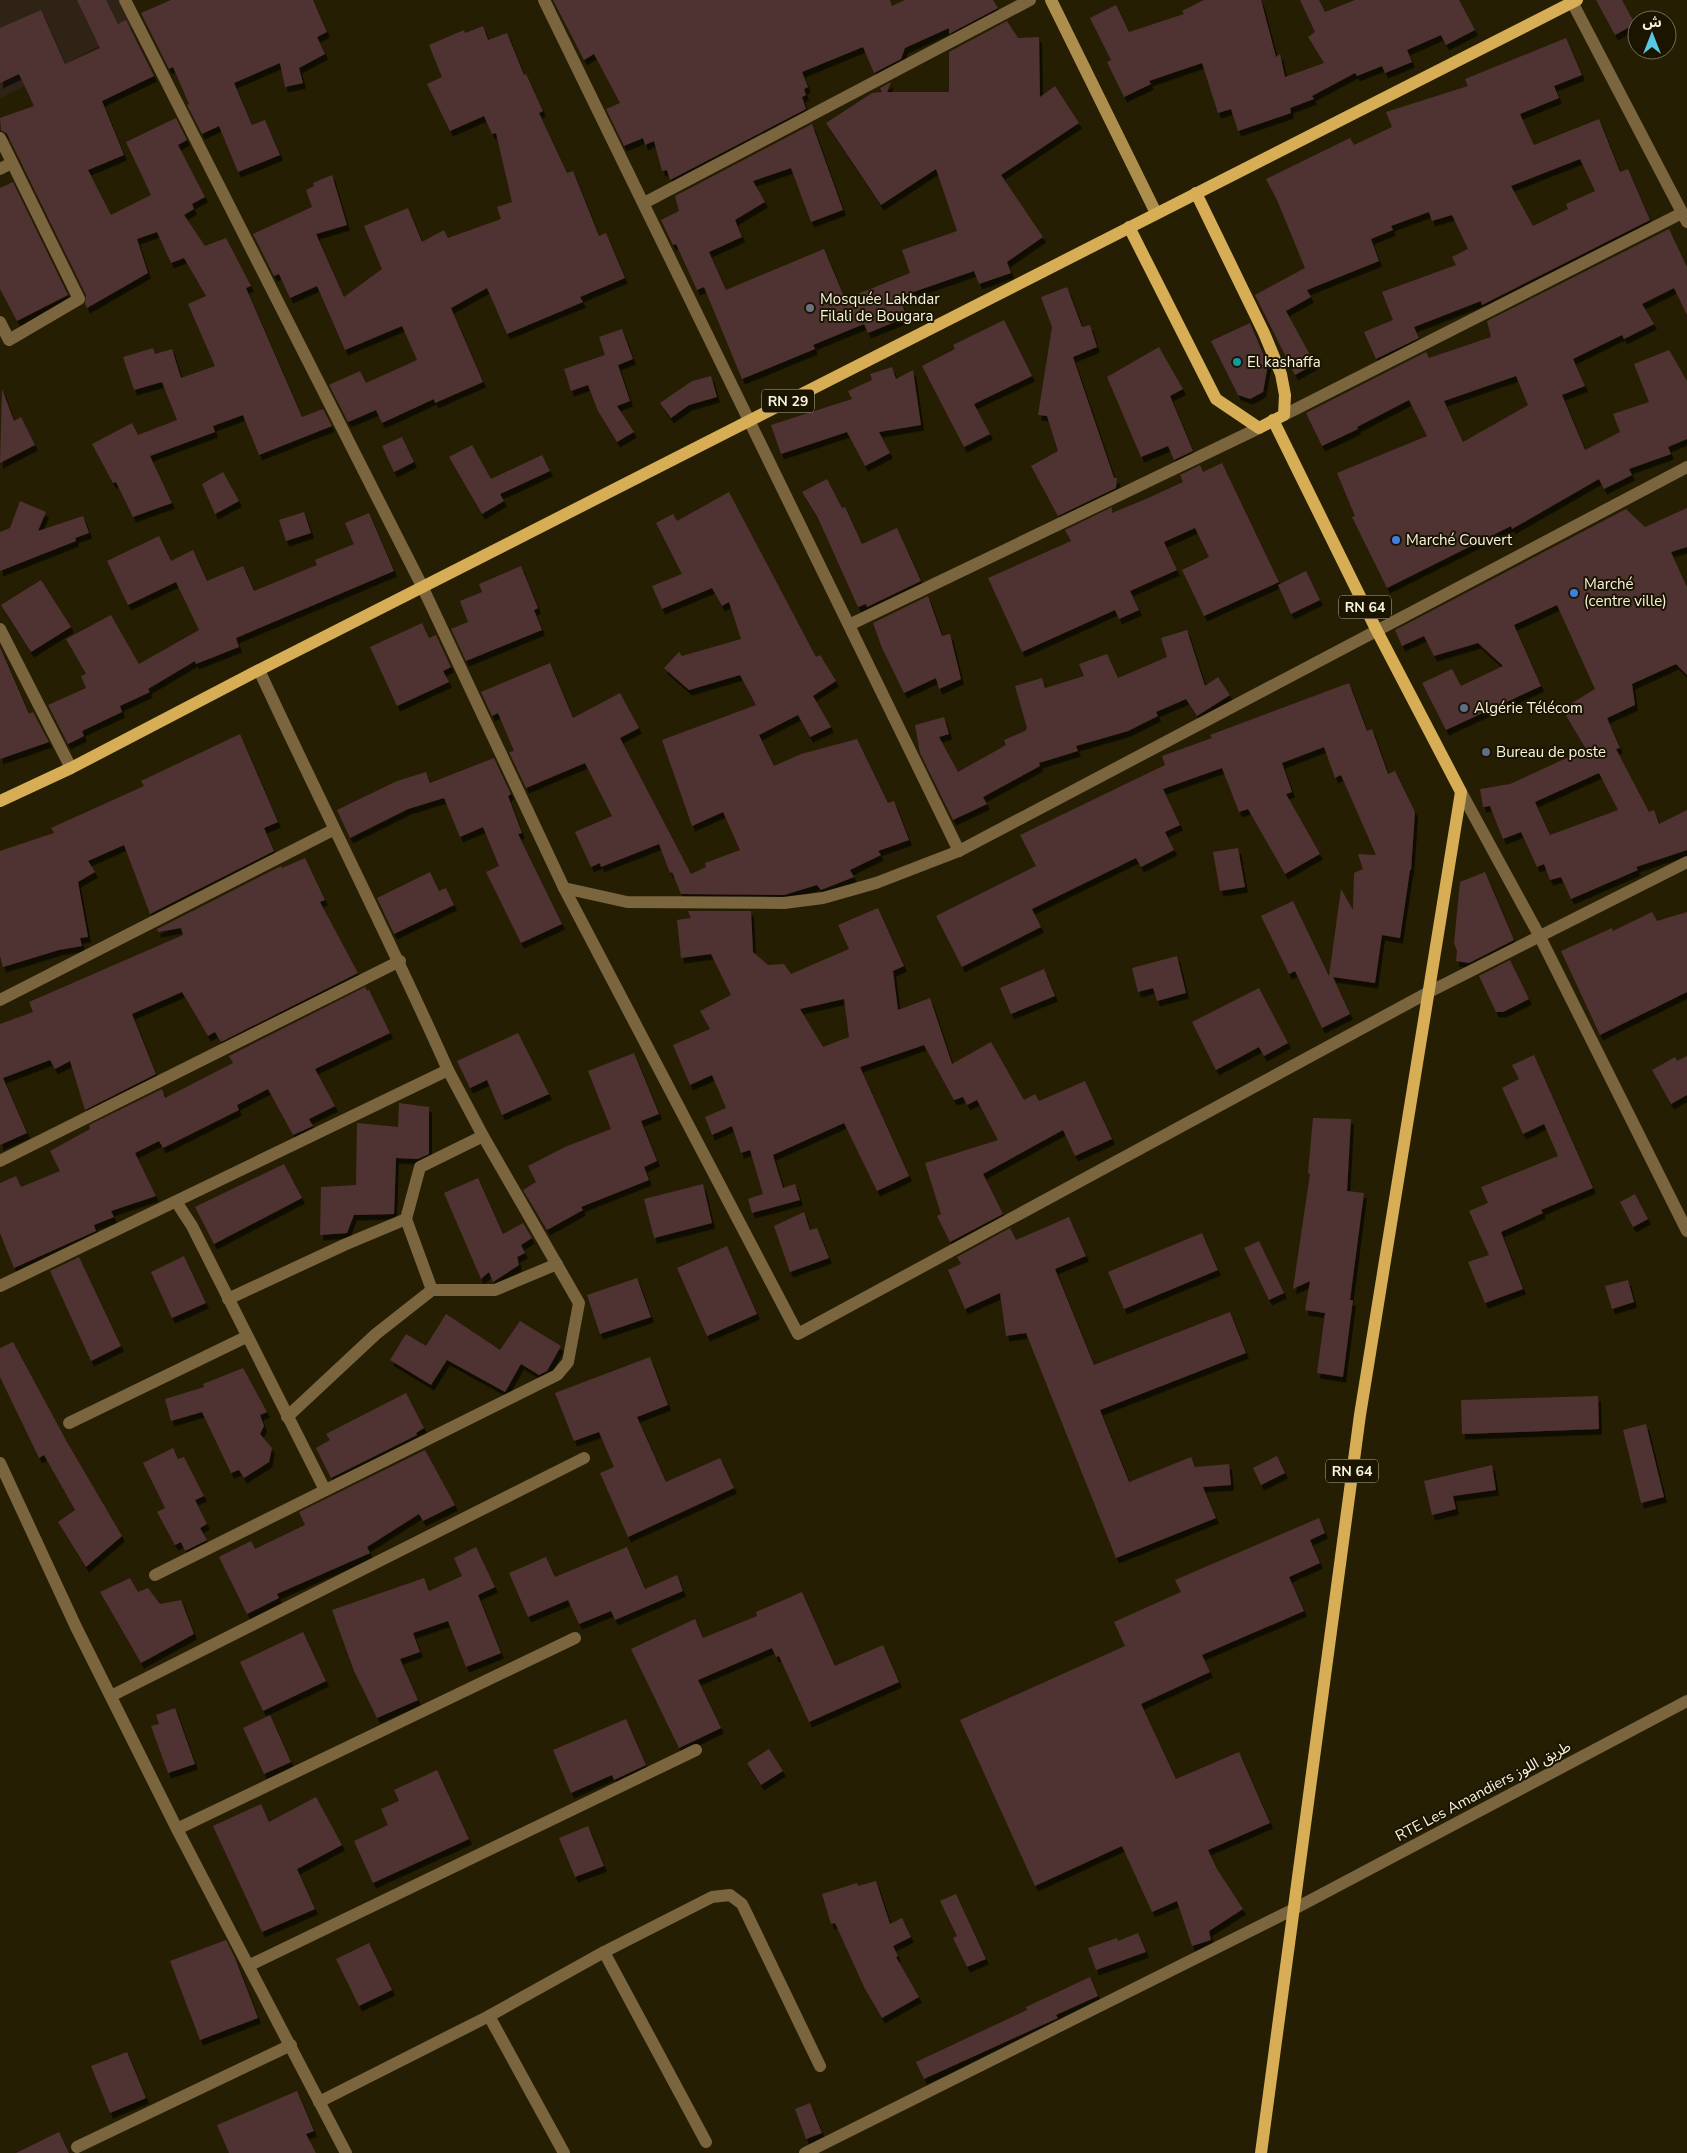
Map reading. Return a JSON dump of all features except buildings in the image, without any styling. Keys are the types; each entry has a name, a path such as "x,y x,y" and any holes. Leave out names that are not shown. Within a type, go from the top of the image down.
{"main road":[{"path":"1051,0 1156,214"},
{"name":"RN 29","path":"1,798 71,768 422,586 1573,1"},
{"name":"RN 64","path":"1196,194 1264,333 1281,374 1285,395 1279,418 1377,631 1461,792 1360,1415 1261,2153"},
{"path":"1129,227 1216,399 1259,428 1279,418"}],"street":[{"path":"124,0 422,586 564,888 798,1334 1429,992 1687,862"},
{"path":"544,0 959,851"},
{"path":"644,203 1030,0"},
{"path":"1279,418 1685,217 1573,1"},
{"path":"0,138 79,299 9,340 0,322"},
{"path":"0,169 12,163"},
{"path":"849,625 1259,428"},
{"path":"564,888 627,902 784,903 823,898 876,883 959,851 1687,468"},
{"path":"0,629 71,768"},
{"path":"155,1575 557,1375 568,1362 579,1303 483,1136 448,1070 400,961 333,830 259,670"},
{"path":"1461,792 1539,935 1687,1231"},
{"path":"0,1000 333,830"},
{"path":"0,1161 400,961"},
{"path":"0,1286 448,1070"},
{"path":"432,1290 406,1219 420,1167 483,1136"},
{"path":"177,1202 192,1226 325,1490"},
{"path":"228,1299 344,1245 406,1219"},
{"path":"287,1417 376,1334 432,1290 495,1290 557,1264"},
{"path":"69,1423 246,1336"},
{"path":"111,1696 584,1458"},
{"path":"0,1462 76,1627 177,1828 292,2045 346,2153"},
{"path":"177,1828 575,1638"},
{"name":"RTE Les Amandiers طريق اللوز","path":"805,2153 1294,1909 1687,1702"},
{"path":"250,1965 696,1750"},
{"path":"319,2102 489,2016 604,1952 712,1897 730,1895 742,1904 820,2066"},
{"path":"604,1952 706,2142"},
{"path":"489,2016 564,2153"},
{"path":"77,2147 292,2045"}],"shaded area":[{"path":"0,0 125,0 138,25 0,99"}],"place":[{"name":"Mosquée Lakhdar Filali de Bougara","path":"810,308"},
{"name":"El kashaffa","path":"1237,362"},
{"name":"Marché Couvert","path":"1396,540"},
{"name":"Marché (centre ville)","path":"1574,593"},
{"name":"Algérie Télécom","path":"1464,708"},
{"name":"Bureau de poste","path":"1486,752"}]}
